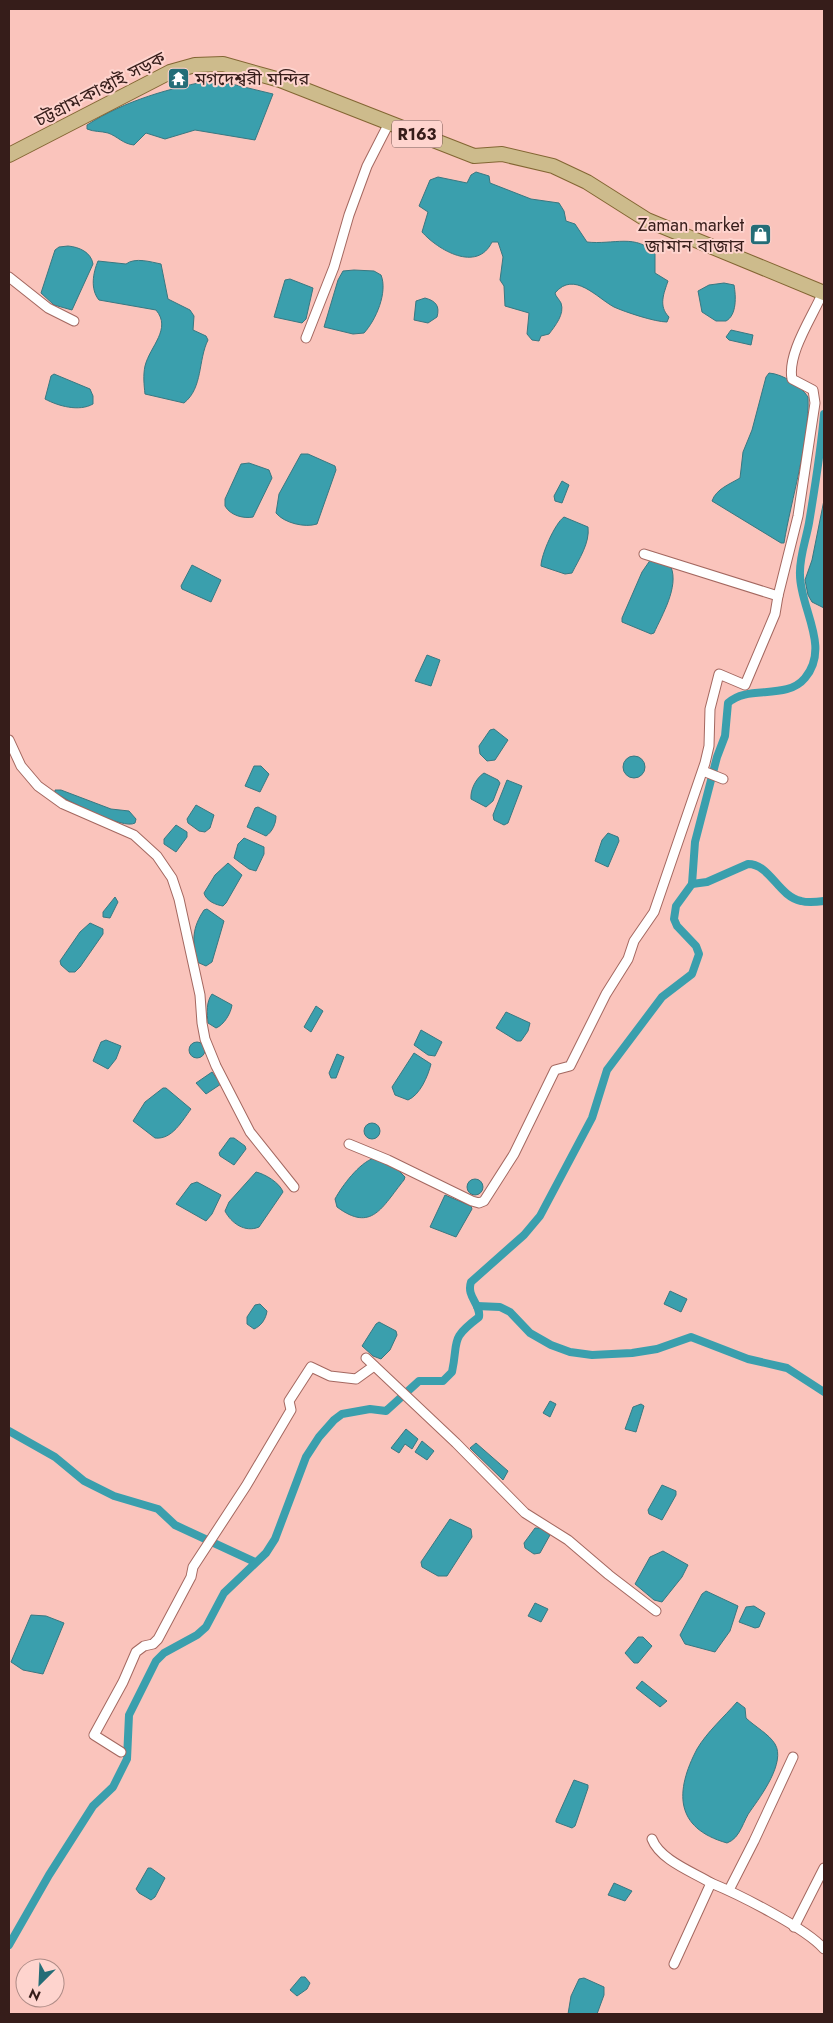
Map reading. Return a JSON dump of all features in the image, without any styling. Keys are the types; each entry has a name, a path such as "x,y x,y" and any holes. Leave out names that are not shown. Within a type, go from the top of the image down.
{"main road":[{"name":"চট্টগ্রাম-কাপ্তাই সড়ক","path":"9,156 170,72 195,65 223,64 280,80 474,156 502,154 553,166 587,182 647,220 824,292"}],"street":[{"path":"306,338 334,267 349,215 367,166 389,123"},
{"path":"9,277 48,308 74,321"},
{"path":"349,1144 388,1160 472,1202 479,1203 484,1201 514,1154 555,1070 570,1066 606,994 628,959 634,941 654,912 703,771 708,746 710,709 718,674 745,685 769,630 798,516 816,403 813,390 792,378 790,369 804,332 824,292"},
{"path":"644,554 778,596"},
{"path":"9,740 20,766 38,786 63,804 134,835 157,856 172,878 179,899 200,995 205,1039 222,1078 250,1132 294,1187"},
{"path":"703,771 723,779"},
{"path":"366,1358 456,1443 525,1513 568,1540 608,1575 656,1610"},
{"path":"121,1752 94,1735 123,1682 136,1652 144,1646 153,1644 158,1639 191,1577 193,1568 246,1486 291,1410 289,1401 306,1373 311,1367 330,1376 356,1379 374,1366"},
{"path":"729,1890 793,1757"},
{"path":"652,1840 654,1846 665,1856 711,1883 729,1890 811,1936 824,1949"},
{"path":"794,1927 824,1868"},
{"path":"674,1964 711,1883"}],"water":[{"path":"215,80 273,94 255,140 195,130 165,139 146,133 134,145 108,133 87,129 87,125 101,116 132,102 165,91"},
{"path":"476,172 489,176 490,183 531,199 559,203 564,211 566,221 575,224 587,242 624,241 640,244 648,248 655,254 655,273 668,281 663,299 664,308 669,317 667,322 648,319 619,309 585,288 570,284 562,287 555,293 562,307 559,320 549,334 541,336 539,341 532,340 527,334 529,313 505,306 504,286 500,280 503,257 498,242 492,242 485,251 477,256 467,257 457,255 438,246 422,232 428,212 419,206 430,180 438,177 467,183 471,175"},
{"path":"68,246 87,253 93,264 72,310 54,305 41,293 55,250 59,247"},
{"path":"138,260 161,264 168,299 190,310 194,316 193,330 206,336 208,340 194,390 184,403 145,394 145,366 161,331 160,317 156,310 99,300 93,286 98,261 126,264"},
{"path":"343,271 374,271 381,275 383,282 382,297 373,321 364,333 353,334 324,327 338,280"},
{"path":"290,279 313,288 306,319 302,323 274,317 285,280"},
{"path":"724,283 734,285 734,310 726,321 716,321 702,312 698,291 709,285"},
{"path":"425,298 434,302 438,310 437,317 428,323 414,320 416,301"},
{"path":"731,330 753,335 751,345 729,340 726,337"},
{"path":"769,373 791,381 808,397 808,414 803,450 784,543 781,543 712,501 720,490 740,478 743,452 752,430 766,377"},
{"path":"54,374 90,389 93,396 93,404 75,408 56,404 45,399 51,376"},
{"path":"301,454 308,454 335,466 336,470 317,524 312,525 289,522 276,513 279,494"},
{"path":"249,463 269,470 272,478 253,517 237,516 227,509 225,499 241,464"},
{"path":"562,481 569,485 562,503 555,501 554,496"},
{"path":"824,500 824,608 812,602 808,595 805,580 812,560"},
{"path":"564,517 588,527 583,551 572,573 565,574 541,566 549,540 560,520"},
{"path":"651,559 671,567 673,583 669,601 654,633 651,634 622,622 622,618 642,572"},
{"path":"192,565 221,580 211,602 182,589 181,586"},
{"path":"427,655 440,660 431,686 415,681"},
{"path":"494,729 508,740 495,760 487,761 480,754 479,746 490,730"},
{"path":"634,756 642,759 645,767 642,775 634,778 626,775 623,767 626,759"},
{"path":"254,766 261,766 269,774 260,792 245,786"},
{"path":"484,773 500,783 493,801 486,807 471,799 474,784"},
{"path":"507,780 522,786 508,823 504,825 494,820 493,815"},
{"path":"55,790 61,790 111,809 129,811 136,819 135,823 120,823 109,819 58,795"},
{"path":"196,805 214,815 210,828 205,832 199,831 188,823 187,819"},
{"path":"258,807 276,816 273,828 266,836 247,827 255,808"},
{"path":"176,825 187,832 187,837 176,852 164,844 164,839"},
{"path":"608,833 618,837 619,841 608,867 595,861 602,840"},
{"path":"244,838 264,847 264,854 256,871 249,869 234,858 238,844"},
{"path":"228,863 242,875 226,903 223,906 214,904 204,893 215,875"},
{"path":"115,897 118,902 110,918 103,917 103,912"},
{"path":"207,909 224,921 212,962 206,966 197,962 194,935 200,917 204,910"},
{"path":"90,923 103,929 103,934 80,967 75,972 69,972 61,965 60,961 80,932"},
{"path":"212,994 232,1005 227,1018 216,1028 208,1023 208,1004"},
{"path":"316,1006 323,1011 311,1032 304,1027"},
{"path":"506,1012 530,1023 528,1031 521,1041 517,1041 496,1028"},
{"path":"421,1030 442,1042 435,1056 428,1055 414,1045"},
{"path":"106,1040 121,1046 116,1059 108,1069 93,1061 101,1042"},
{"path":"197,1042 203,1044 205,1050 203,1056 197,1058 191,1056 189,1050 191,1044"},
{"path":"414,1053 431,1064 420,1090 408,1100 395,1095 392,1087"},
{"path":"337,1054 344,1057 336,1078 331,1078 329,1073"},
{"path":"212,1072 221,1084 206,1094 196,1083"},
{"path":"163,1088 166,1088 191,1109 171,1133 161,1138 155,1138 133,1121 145,1102"},
{"path":"372,1123 380,1131 372,1139 364,1131"},
{"path":"230,1138 234,1138 245,1146 246,1149 234,1165 220,1156 219,1153"},
{"path":"374,1158 397,1169 405,1177 382,1207 368,1217 359,1218 337,1207 335,1199 346,1182 357,1170"},
{"path":"256,1172 272,1179 283,1192 259,1227 249,1229 235,1223 225,1211 229,1202"},
{"path":"475,1179 481,1181 483,1187 481,1193 475,1195 469,1193 467,1187 469,1181"},
{"path":"197,1182 221,1195 212,1214 206,1221 176,1204 191,1184"},
{"path":"445,1195 471,1206 472,1209 456,1237 430,1227"},
{"path":"670,1291 687,1299 681,1312 664,1304"},
{"path":"260,1304 267,1311 261,1324 254,1329 247,1324 247,1317 255,1305"},
{"path":"379,1322 396,1331 397,1335 390,1350 381,1359 373,1356 362,1346"},
{"path":"550,1401 556,1404 550,1417 543,1413"},
{"path":"641,1404 644,1406 636,1432 625,1429 633,1407"},
{"path":"406,1429 418,1439 412,1449 405,1444 399,1453 391,1448"},
{"path":"422,1441 434,1451 427,1460 415,1452"},
{"path":"476,1443 508,1471 503,1480 470,1448"},
{"path":"662,1485 676,1491 676,1495 662,1520 649,1514 648,1510"},
{"path":"450,1519 471,1529 472,1537 447,1576 438,1576 422,1567 421,1562"},
{"path":"535,1528 540,1528 550,1535 540,1553 534,1554 525,1548 524,1543"},
{"path":"663,1551 688,1565 682,1577 662,1602 654,1600 635,1584 650,1557"},
{"path":"706,1591 738,1606 730,1631 715,1652 685,1644 680,1635 702,1594"},
{"path":"535,1603 548,1609 541,1622 528,1616"},
{"path":"754,1606 765,1613 759,1627 755,1628 739,1622 746,1607"},
{"path":"31,1615 46,1616 64,1623 43,1674 23,1670 11,1662"},
{"path":"638,1637 643,1637 652,1646 638,1663 634,1663 625,1653"},
{"path":"642,1681 667,1701 660,1707 636,1688"},
{"path":"737,1702 745,1708 746,1718 769,1737 778,1751 775,1769 771,1778 748,1814 739,1833 732,1841 727,1843 697,1828 688,1818 684,1806 683,1793 685,1779 697,1749"},
{"path":"574,1780 588,1785 588,1788 575,1826 572,1828 556,1822 556,1820"},
{"path":"148,1868 151,1868 165,1878 155,1897 151,1900 136,1889"},
{"path":"614,1883 632,1891 625,1901 608,1895"},
{"path":"301,1977 305,1977 310,1983 307,1989 297,1996 290,1990"},
{"path":"584,1978 604,1987 604,1995 597,2014 568,2014 571,1996 579,1979"}],"waterway":[{"path":"9,1945 49,1875 93,1806 113,1787 127,1759 129,1715 156,1661 164,1653 197,1635 206,1627 224,1593 266,1553 275,1539 306,1457 319,1437 334,1420 342,1414 370,1409 386,1411 419,1381 443,1381 452,1372 459,1336 479,1317 478,1308 470,1292 471,1282 524,1235 540,1216 592,1118 607,1070 662,997 692,974 699,954 696,946 677,926 674,919 676,906 692,884 695,842 717,757 725,736 728,703 736,697 746,694 788,689 797,685 805,678 812,666 815,640 801,588 800,569 816,482 824,414"},
{"path":"692,884 707,882 748,864 756,865 793,898 807,902 824,901"},
{"path":"477,1306 500,1307 510,1312 530,1333 551,1345 570,1352 592,1355 632,1353 657,1349 691,1337 748,1359 787,1368 824,1392"},
{"path":"9,1431 55,1457 84,1481 114,1496 158,1509 175,1525 255,1562"}],"place":[{"name":"মগদেশ্বরী মন্দির","path":"179,79"},
{"name":"Zaman market জামান বাজার","path":"760,235"}]}
